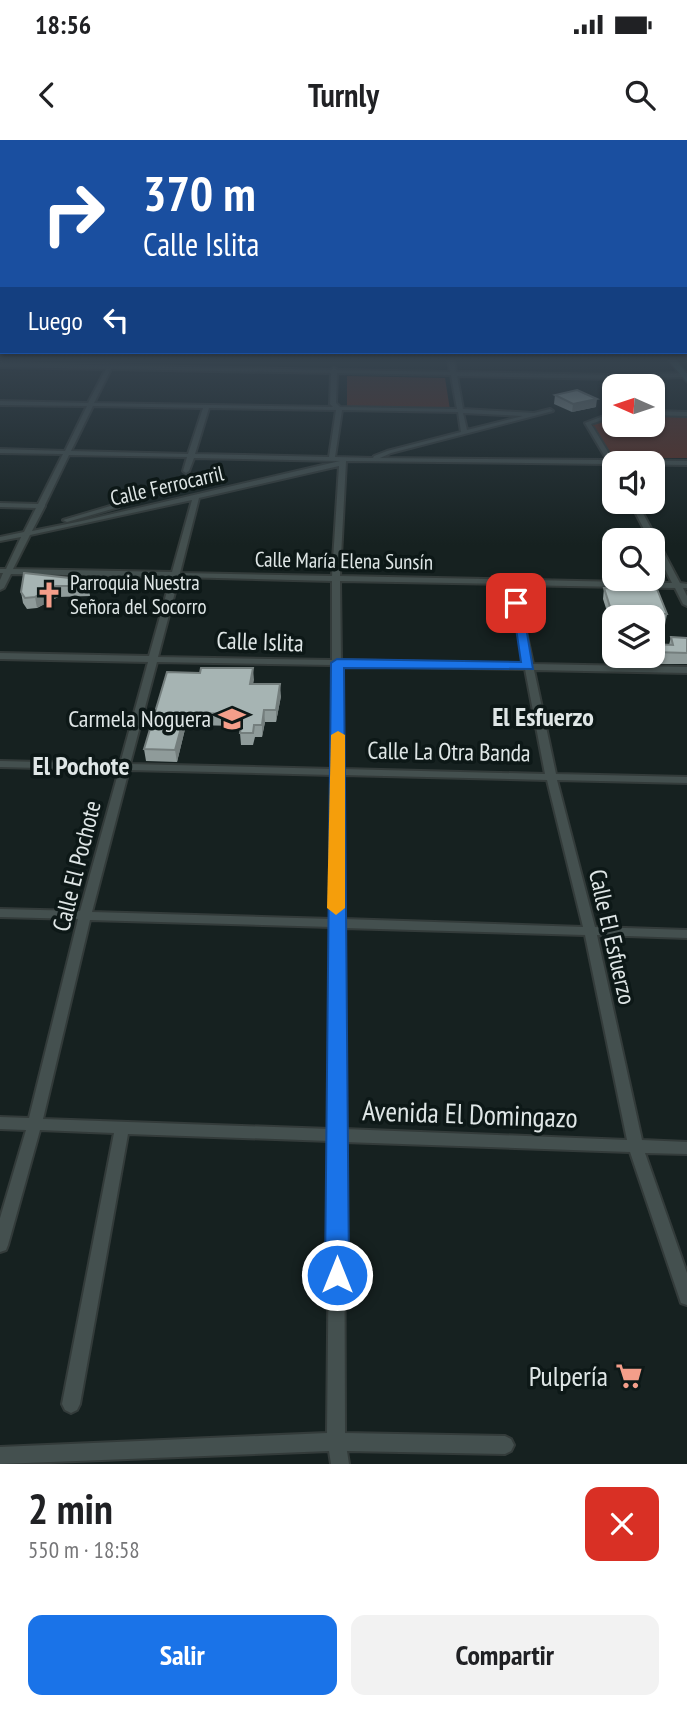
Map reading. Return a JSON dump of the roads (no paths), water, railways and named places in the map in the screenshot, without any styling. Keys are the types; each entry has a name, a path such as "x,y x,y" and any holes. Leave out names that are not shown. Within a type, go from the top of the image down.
{"street":[{"path":"0,589 4,571 42,506 84,422"},
{"path":"186,471 202,422"},
{"path":"339,422 336,578 338,1135 335,1442 340,1464"},
{"path":"462,422 464,432"},
{"path":"377,459 506,422"},
{"path":"591,422 587,423 604,451"},
{"path":"0,451 602,463"},
{"name":"Calle Ferrocarril","path":"0,539 196,497 339,459"},
{"path":"665,462 687,461"},
{"name":"Calle El Pochote","path":"0,1245 35,1124 85,915 196,497"},
{"path":"0,505 42,506"},
{"path":"54,524 117,506"},
{"path":"640,514 682,586 687,604"},
{"path":"30,524 82,523"},
{"name":"Calle María Elena Sunsín","path":"4,571 682,586"},
{"name":"Calle El Esfuerzo","path":"512,582 551,776 590,931 636,1147 687,1297"},
{"name":"Calle Islita","path":"0,656 687,670"},
{"name":"Calle La Otra Banda","path":"0,764 687,780"},
{"path":"0,913 687,934"},
{"name":"Avenida El Domingazo","path":"0,1123 687,1149"},
{"path":"71,1404 122,1128"},
{"path":"0,1456 335,1442 505,1445"}],"place":[{"name":"Parroquia Nuestra Señora del Socorro","path":"49,595"},
{"name":"Carmela Noguera","path":"232,719"},
{"name":"Pulpería","path":"629,1376"}],"district":[{"name":"El Esfuerzo","path":"543,717"},
{"name":"El Pochote","path":"81,766"}]}
